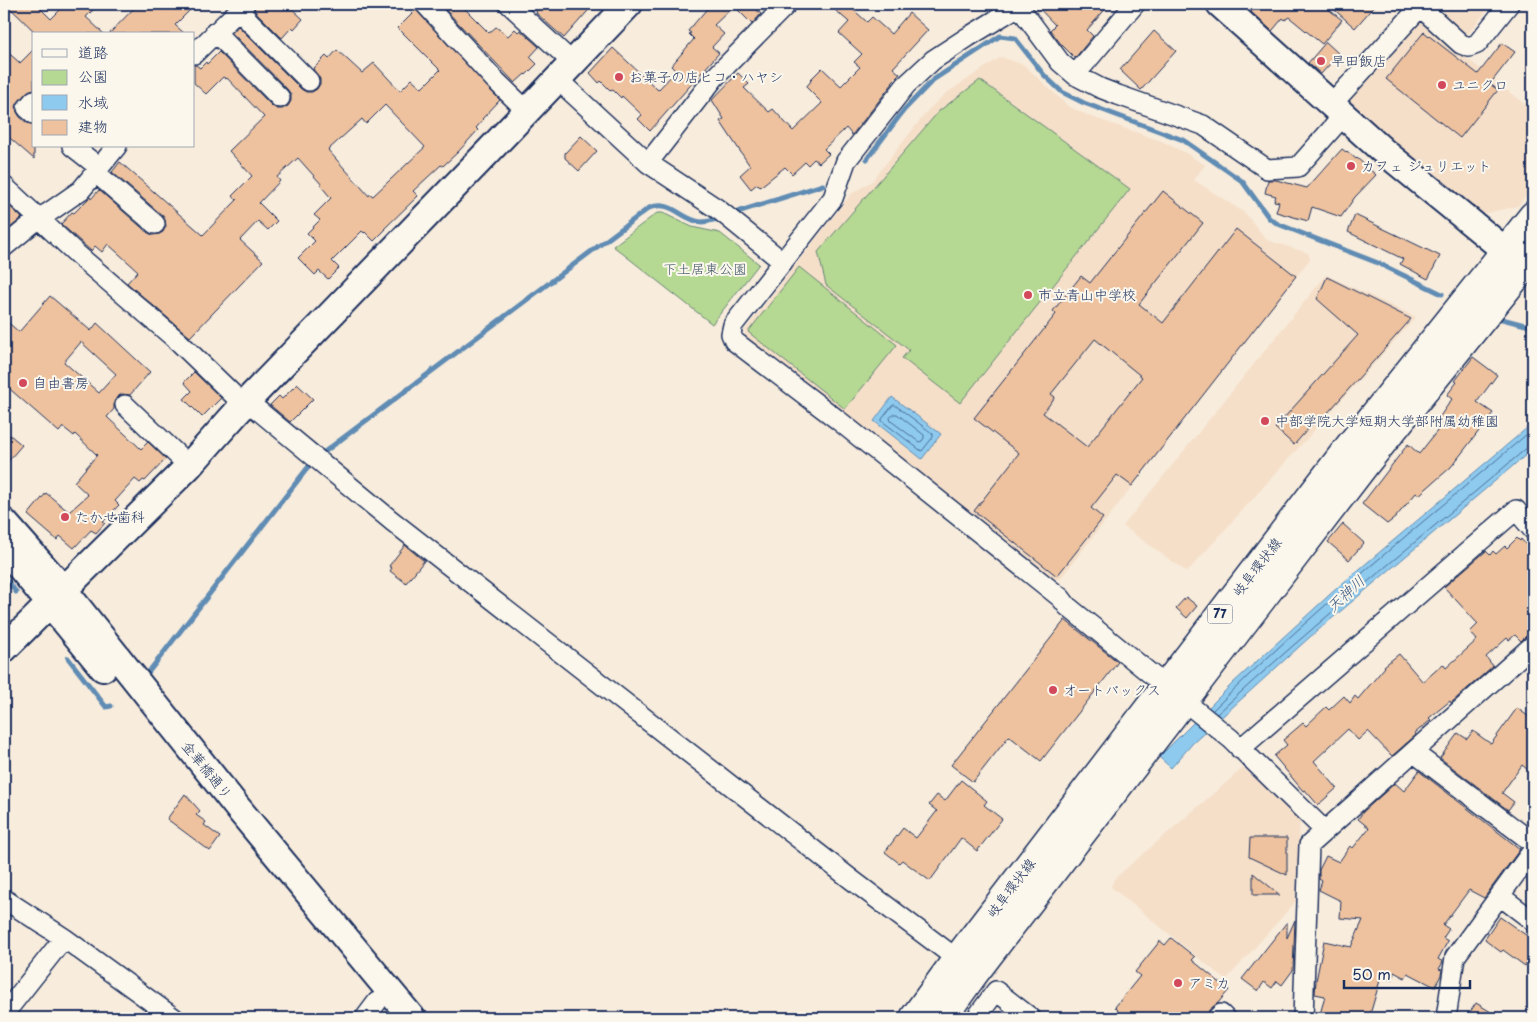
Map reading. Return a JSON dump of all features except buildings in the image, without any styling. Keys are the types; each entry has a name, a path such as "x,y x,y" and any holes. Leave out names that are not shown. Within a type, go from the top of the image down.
{"main road":[{"name":"岐阜環状線","path":"942,1018 972,975 1180,698 1524,262 1533,216"},
{"name":"岐阜環状線","path":"914,1018 957,959 1180,698"}],"street":[{"path":"425,4 495,80 527,111"},
{"path":"509,4 565,71 648,162 719,210 783,262"},
{"path":"4,650 189,466 245,403 628,4"},
{"path":"648,162 715,77 787,4"},
{"path":"1076,75 1135,4"},
{"path":"1220,4 1382,150 1524,262"},
{"path":"1325,832 1236,744 1067,606 1061,598 838,420 734,341 731,334 733,325 833,198 846,161 906,85 933,60 1018,5 1060,62 1076,75 1109,91 1203,125 1267,168 1298,167 1338,110 1418,5 1461,44 1469,48 1477,44 1509,4"},
{"path":"195,53 241,7 309,81"},
{"path":"215,32 280,98"},
{"path":"32,102 27,108 32,112"},
{"path":"74,148 155,224"},
{"path":"4,246 38,219 48,214 80,190 115,148"},
{"path":"4,186 38,219 180,343 245,403 316,457 408,533 852,880 957,959"},
{"path":"125,405 189,466"},
{"path":"1236,744 1516,510 1533,530"},
{"name":"金華橋通り","path":"4,522 58,596 377,1013"},
{"name":"金華橋通り","path":"4,548 58,596 412,1018"},
{"path":"1303,1018 1309,845 1533,645"},
{"path":"1413,752 1533,843"},
{"path":"1446,1018 1455,956 1533,850"},
{"path":"1500,896 1533,921"},
{"path":"4,898 64,938 174,1018"},
{"path":"4,1014 64,938"},
{"path":"976,1018 996,991 1031,1018"},
{"path":"1217,1018 1220,1014 1225,1018"}],"shaded area":[{"path":"1430,4 1492,4 1467,35"},
{"path":"1419,23 1427,24 1533,111 1533,186 1518,206 1482,214 1350,108 1350,99"},
{"name":"市立青山中学校","path":"1001,57 1024,65 1068,106 1089,116 1161,141 1205,165 1194,180 1245,213 1267,240 1308,253 1310,259 1060,579 1052,579 745,337 745,330 851,194 872,181 929,109 945,94"},
{"name":"中部学院大学短期大学部附属幼稚園","path":"1326,275 1416,317 1187,572 1123,526"},
{"path":"1243,768 1300,815 1297,900 1226,980 1111,887 1114,879"}],"green space":[{"path":"980,80 1130,189 960,403 902,358 909,350 826,285 818,252 939,111"},
{"name":"下土居東公園","path":"657,213 663,213 692,227 720,233 759,264 712,324 613,246"},
{"path":"799,267 897,345 845,409 748,332"}],"water":[{"path":"892,397 941,434 922,459 874,421"},
{"name":"天神川","path":"1533,423 1533,449 1310,637 1193,743 1171,768 1159,757 1233,683 1337,588"}],"waterway":[{"path":"867,159 904,110 933,80 1000,36 1015,38 1044,75 1062,92 1084,103 1183,140 1242,181 1269,218 1278,224 1378,263 1442,294"},
{"path":"731,214 823,185"},
{"path":"319,456 649,208 664,206 701,222 721,218"},
{"path":"1502,319 1533,327"},
{"path":"147,674 313,461"},
{"path":"4,577 16,592"},
{"path":"68,658 106,707 111,706"}],"place":[{"name":"早田飯店","path":"1321,61"},
{"name":"お菓子の店ヒコ・ハヤシ","path":"619,77"},
{"name":"ユニクロ","path":"1442,85"},
{"name":"カフェ ジュリエット","path":"1351,166"},
{"name":"市立青山中学校","path":"1028,295"},
{"name":"自由書房","path":"23,383"},
{"name":"中部学院大学短期大学部附属幼稚園","path":"1265,421"},
{"name":"たかせ歯科","path":"65,517"},
{"name":"オートバックス","path":"1053,690"},
{"name":"アミカ","path":"1178,983"}]}
